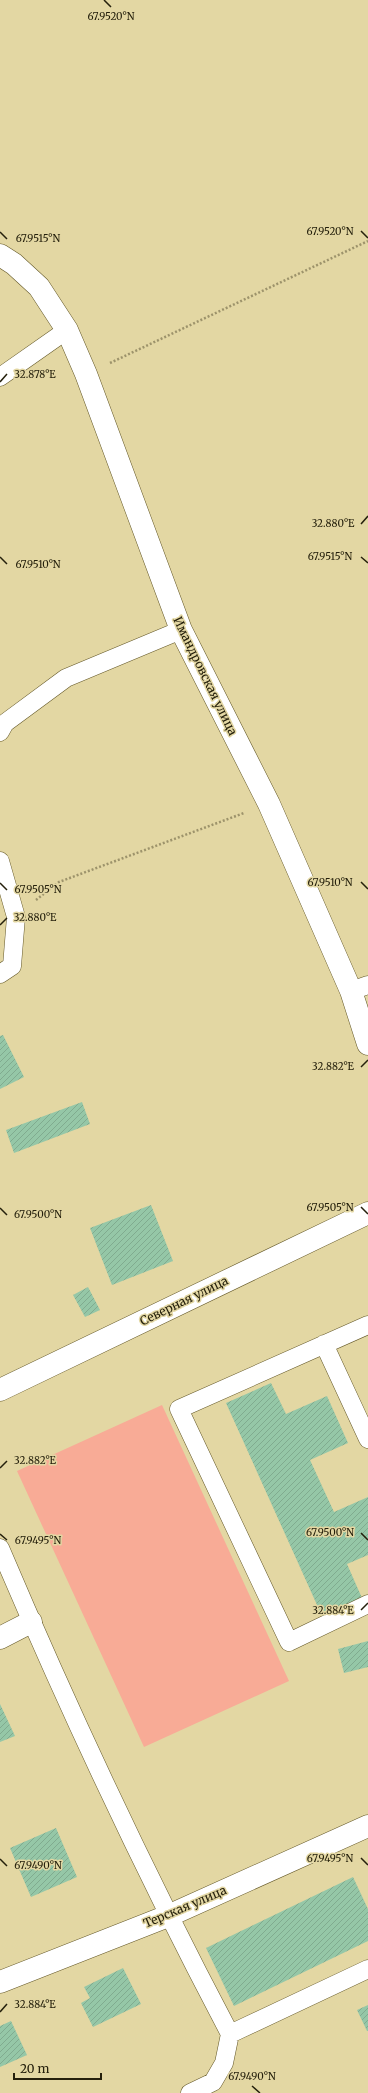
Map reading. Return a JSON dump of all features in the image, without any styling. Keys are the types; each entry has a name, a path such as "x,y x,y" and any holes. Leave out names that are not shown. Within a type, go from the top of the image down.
{"street":[{"name":"Имандровская улица","path":"0,255 14,264 39,286 67,330 86,374 181,630 360,988 368,1044"},
{"name":"Северная улица","path":"0,1390 368,1213"},
{"path":"0,1638 31,1622"},
{"name":"Терская улица","path":"0,1982 168,1916 367,1828"}],"lane":[{"path":"0,378 67,330"},
{"path":"0,732 5,723 66,678 181,630"},
{"path":"0,861 16,917 12,966 0,974"},
{"path":"368,1325 179,1409 289,1642 368,1604"},
{"path":"324,1344 368,1440"},
{"path":"0,1548 31,1622 168,1916 230,2034 224,2064 213,2082 190,2093"},
{"path":"230,2034 368,1969"}],"path":[{"path":"86,374 368,241"},
{"path":"16,917 59,882 269,804"}],"shaded area":[{"path":"162,1405 289,1681 144,1747 17,1471"}],"building":[{"path":"3,1035 24,1077 0,1089 0,1036"},
{"path":"82,1102 90,1124 14,1153 6,1130"},
{"path":"151,1205 173,1261 112,1285 90,1228"},
{"path":"88,1287 100,1310 85,1317 73,1295"},
{"path":"271,1383 286,1414 327,1396 348,1443 310,1460 334,1512 368,1497 368,1555 347,1564 362,1598 322,1616 226,1403"},
{"path":"368,1641 368,1667 344,1673 338,1649"},
{"path":"0,1704 15,1736 0,1742"},
{"path":"56,1828 77,1877 31,1897 10,1848"},
{"path":"353,1877 368,1909 368,1941 234,2006 206,1948"},
{"path":"123,1968 141,2004 93,2027 81,2003 90,1998 84,1987"},
{"path":"368,2005 368,2031 367,2031 357,2010"},
{"path":"11,2021 27,2055 0,2067 0,2026"}]}
